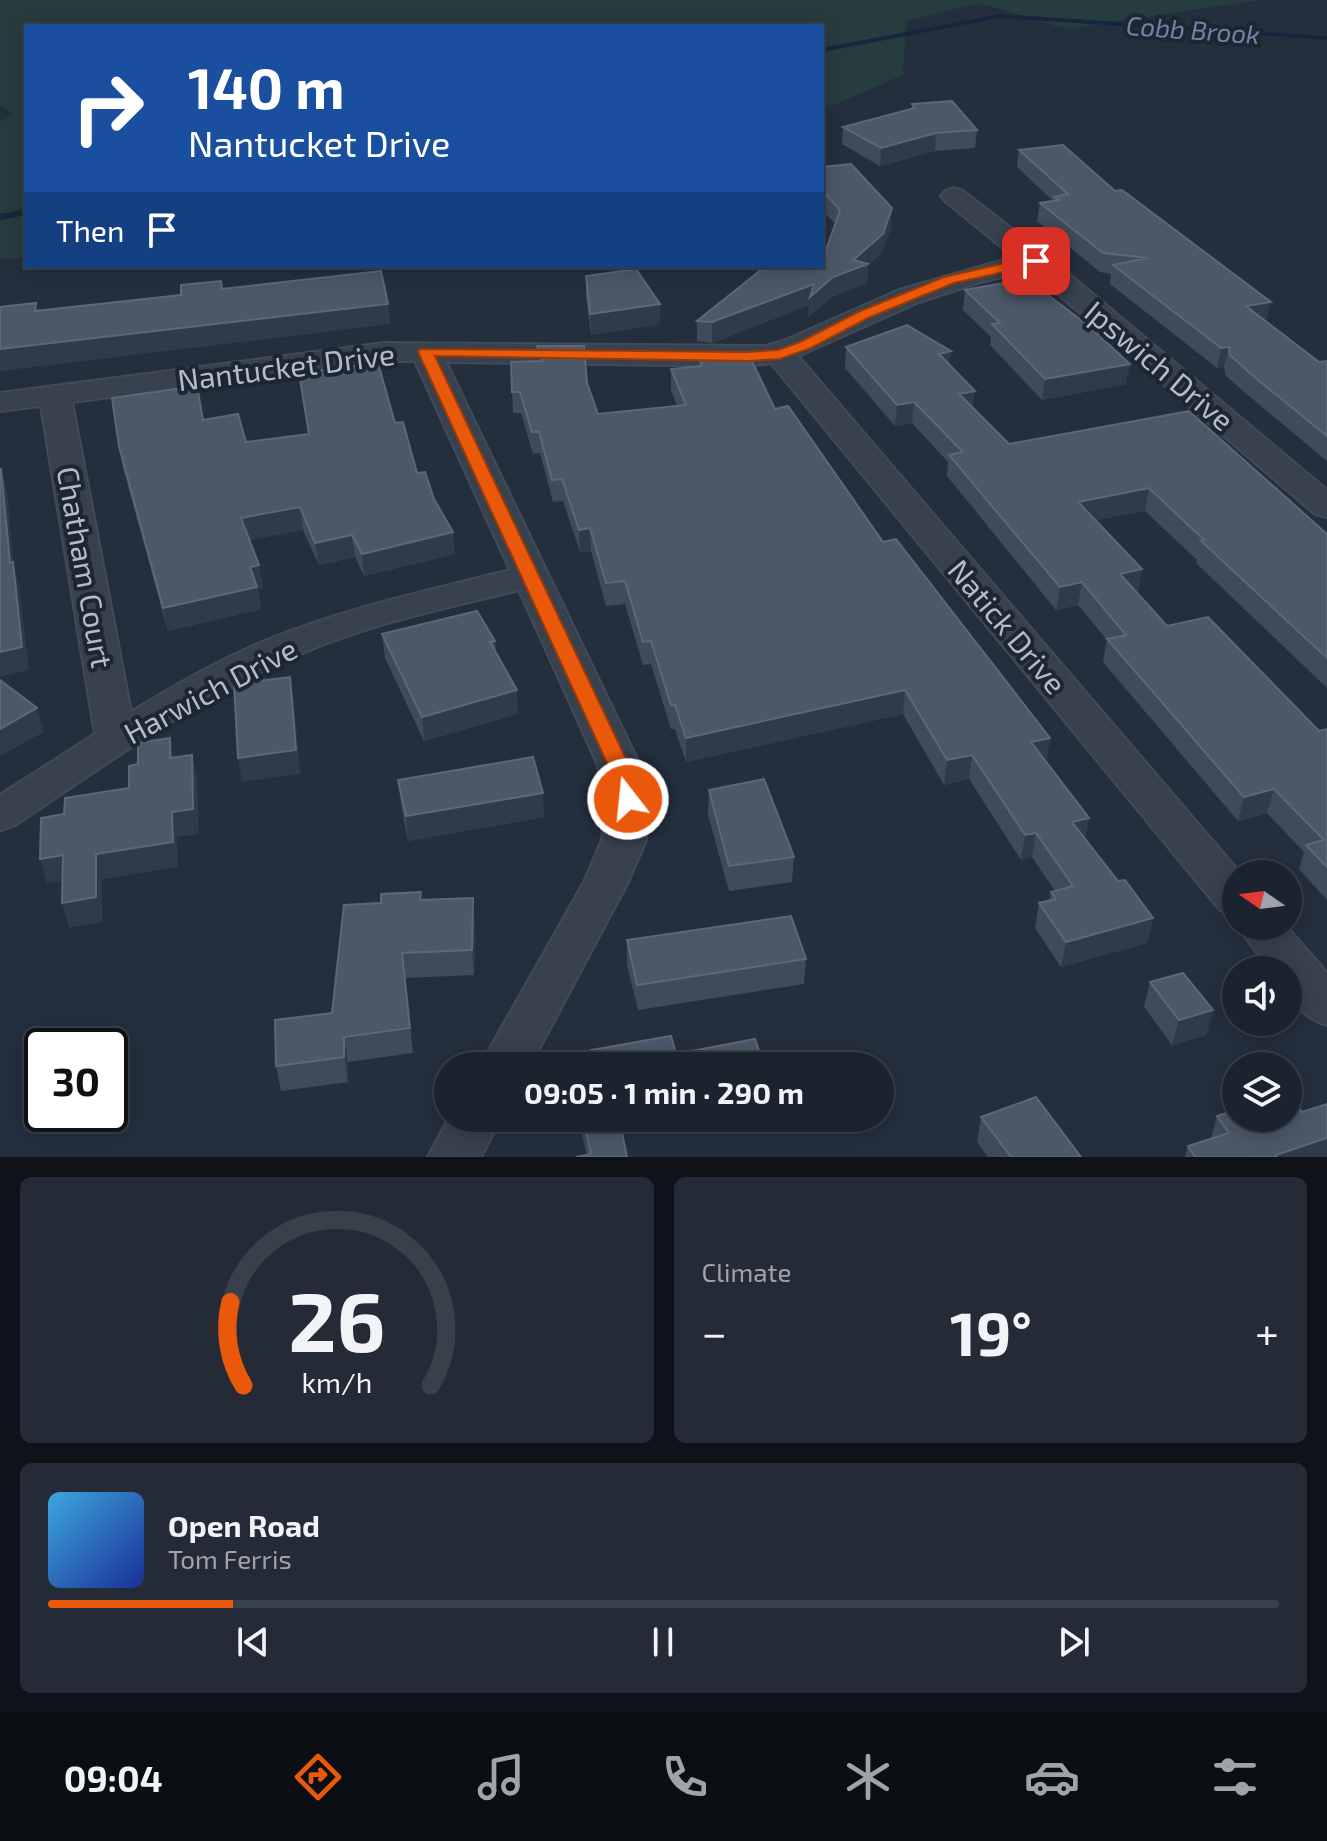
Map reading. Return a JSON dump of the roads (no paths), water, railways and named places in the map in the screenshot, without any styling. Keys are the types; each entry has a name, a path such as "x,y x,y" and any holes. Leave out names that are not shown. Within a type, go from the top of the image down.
{"street":[{"name":"Ipswich Drive","path":"954,196 1036,261 1327,507"},
{"name":"Nantucket Drive","path":"0,402 342,356 426,352 748,357 780,354 806,345 863,315 949,280 1036,261"},
{"path":"426,352 625,780 627,820 624,840 606,882 513,1052"},
{"name":"Natick Drive","path":"780,354 1222,881"},
{"name":"Chatham Court","path":"55,394 116,740"},
{"name":"Harwich Drive","path":"0,815 181,699 279,649 346,623 530,576"},
{"path":"1272,940 1327,1006"},
{"path":"454,1157 468,1132"}],"waterway":[{"name":"Cobb Brook","path":"824,50 1000,16 1327,38"},
{"name":"Cobb Brook","path":"0,217 24,212"}]}
